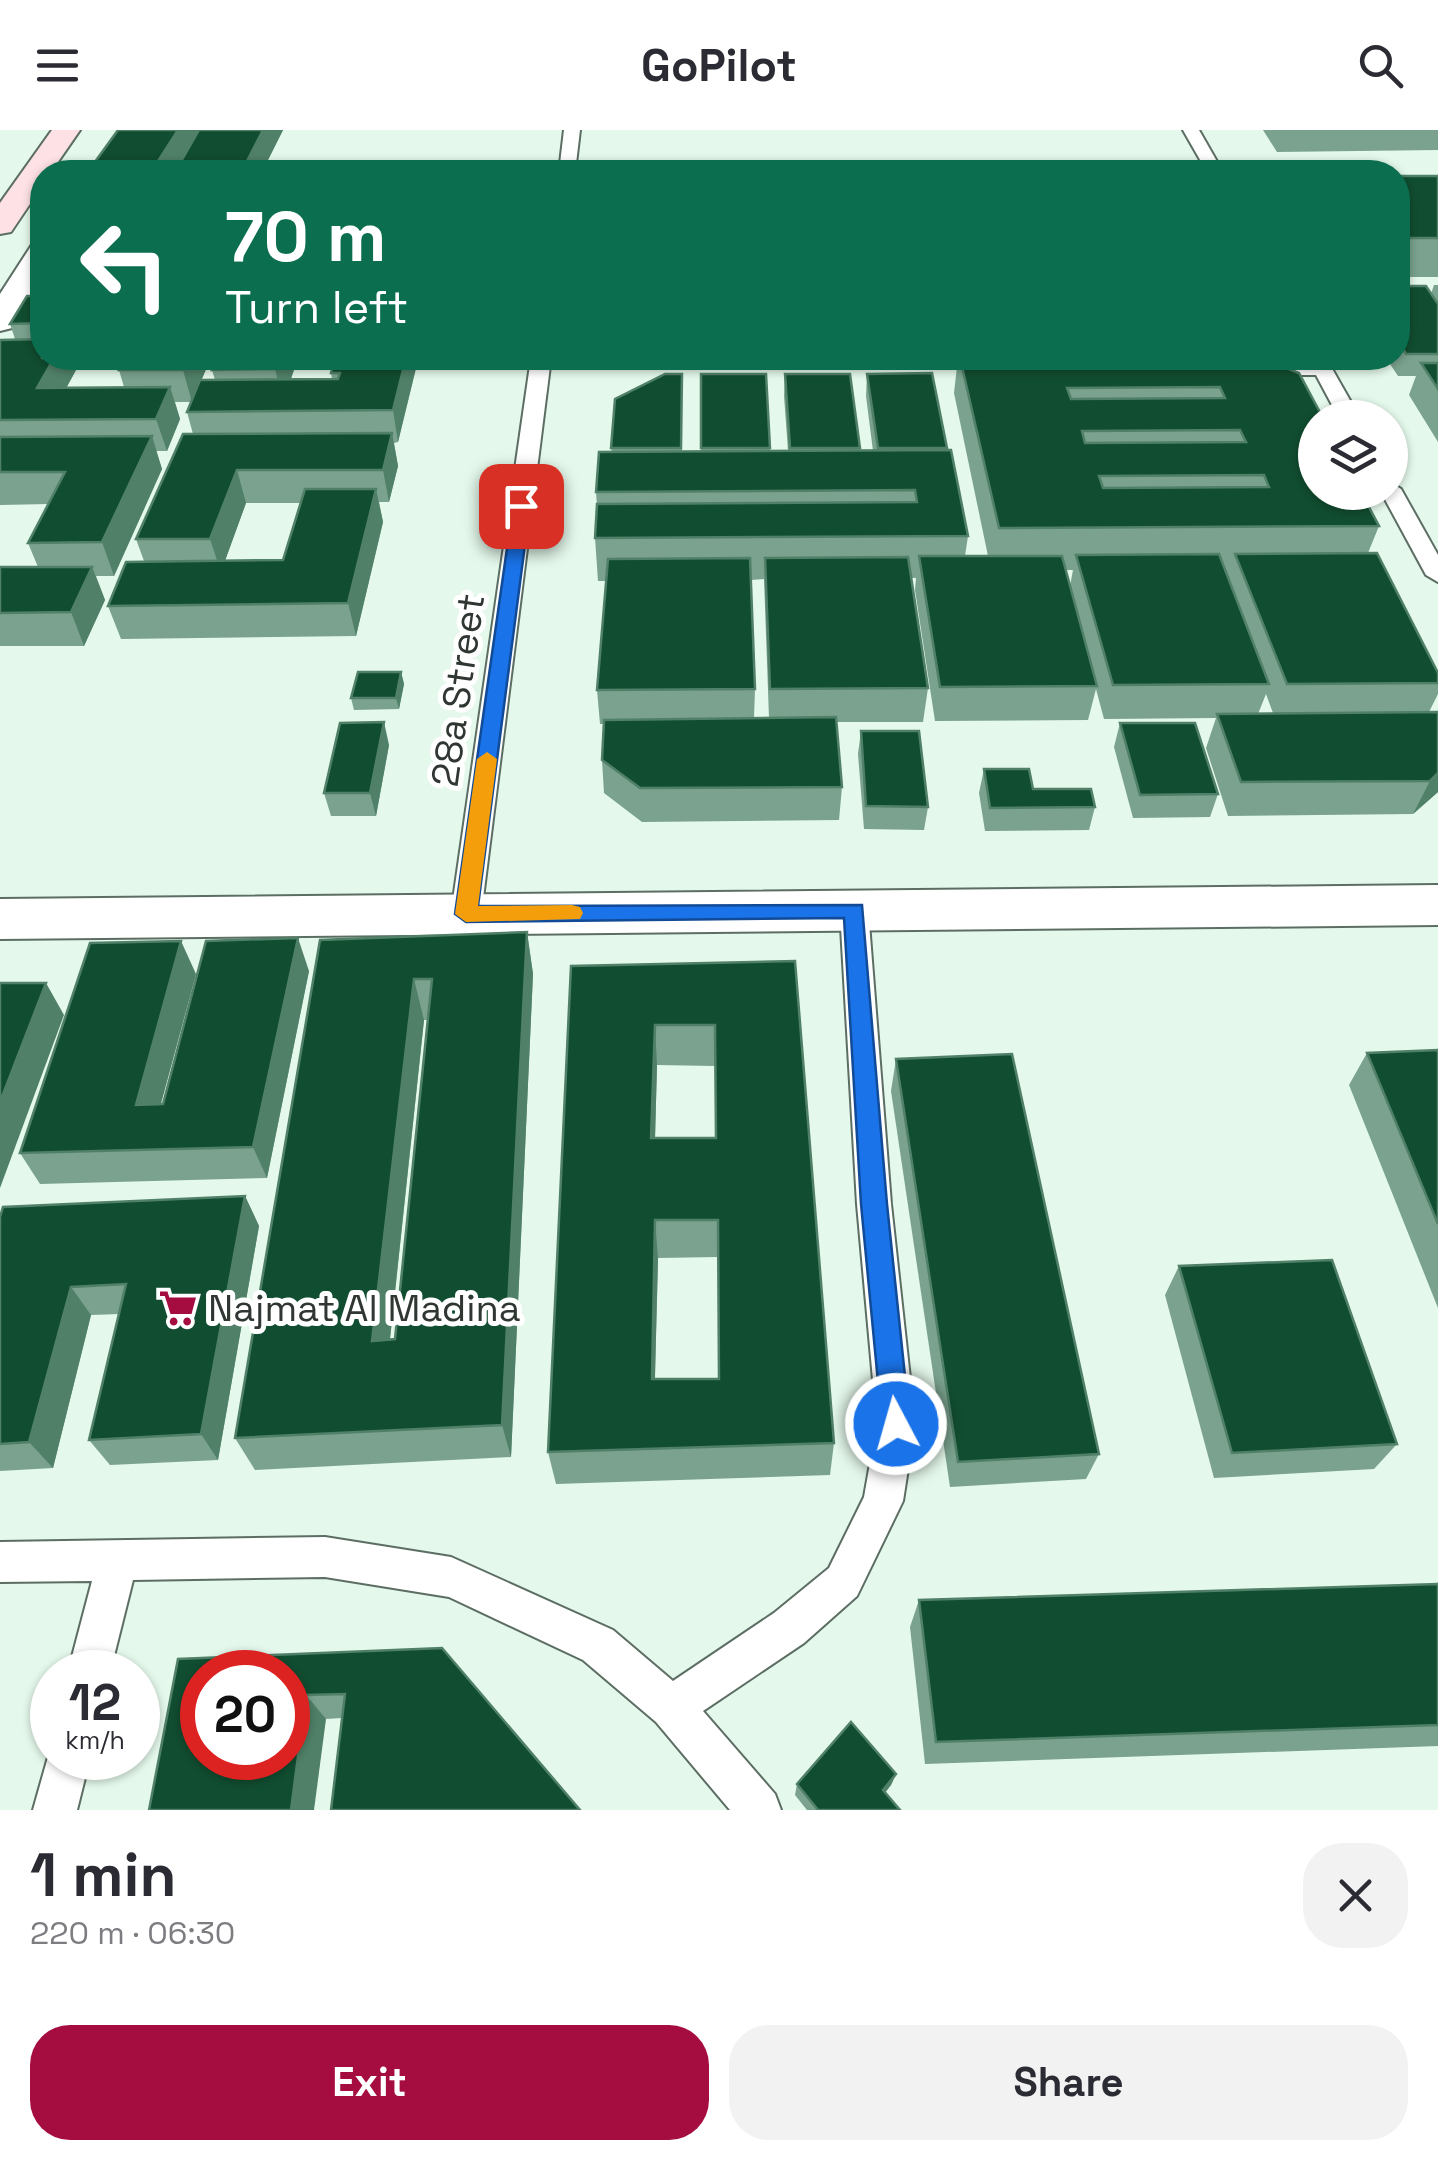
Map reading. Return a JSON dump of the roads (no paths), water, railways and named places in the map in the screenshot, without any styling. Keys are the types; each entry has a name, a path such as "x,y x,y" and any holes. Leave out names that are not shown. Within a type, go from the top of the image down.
{"main road":[{"path":"45,160 66,130"},
{"path":"0,225 30,182"}],"street":[{"path":"0,321 30,272"},
{"path":"0,919 854,910 1435,911"}],"lane":[{"path":"568,160 572,130"},
{"path":"1191,130 1208,160"},
{"name":"28a Street","path":"466,914 540,370"},
{"path":"1324,370 1340,400"},
{"path":"1402,510 1438,575"},
{"path":"671,1707 788,1628 843,1582 884,1500 896,1424 874,1204 854,910"},
{"path":"0,1562 325,1557 451,1576 598,1645 671,1707 759,1810"},
{"path":"95,1650 118,1560"},
{"path":"55,1810 62,1780"}],"place":[{"name":"Najmat Al Madina","path":"178,1308"}]}
